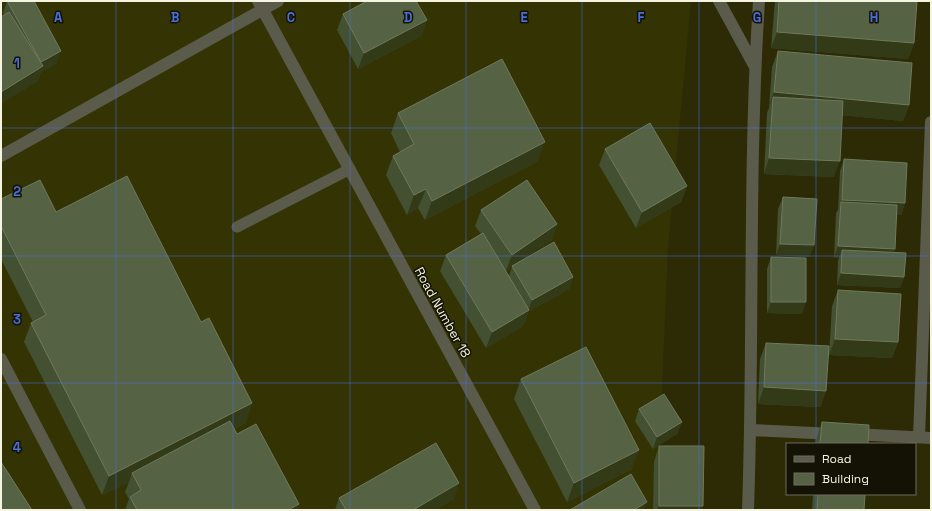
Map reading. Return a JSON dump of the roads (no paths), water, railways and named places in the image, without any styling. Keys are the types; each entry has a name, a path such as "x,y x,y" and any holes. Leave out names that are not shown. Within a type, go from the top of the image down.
{"street":[{"path":"1,156 261,5 278,1"},
{"path":"719,1 755,67"},
{"path":"748,510 751,430 755,67 760,1"},
{"name":"Road Number 18","path":"261,5 535,510"},
{"path":"751,430 925,438 931,122"},
{"path":"1,359 80,510"}],"lane":[{"path":"238,227 350,169"}]}
